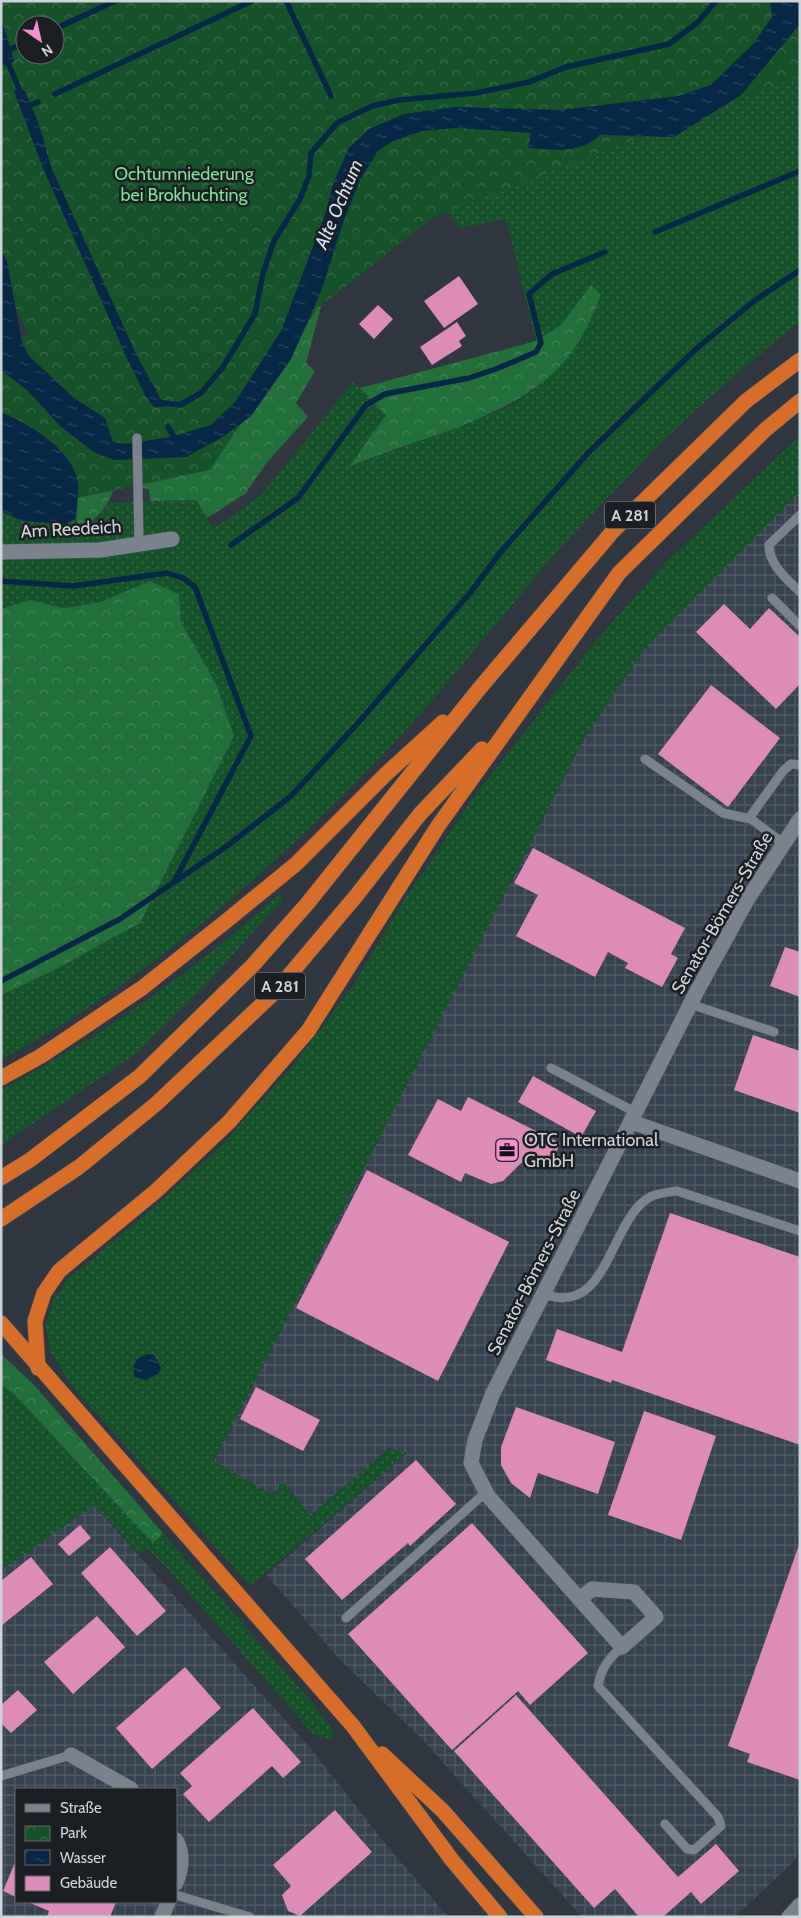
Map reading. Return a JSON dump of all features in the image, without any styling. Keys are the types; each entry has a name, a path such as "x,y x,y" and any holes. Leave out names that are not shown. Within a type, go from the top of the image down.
{"highway":[{"name":"A 281","path":"1,1178 30,1160 140,1076 253,965 307,904 479,689 613,531 746,401 800,360"},
{"name":"A 281","path":"1,1219 79,1167 148,1110 276,991 356,896 420,814 518,712 619,573 765,430 800,402"},
{"path":"1,1078 41,1056 142,988 225,922 296,864 386,774 479,689"},
{"path":"38,1368 35,1322 44,1293 59,1271 156,1191 229,1122 308,1031 438,826 518,712"},
{"path":"1,1323 38,1368 353,1726 452,1860 500,1917"},
{"path":"353,1726 443,1812 536,1917"}],"street":[{"name":"Am Reedeich","path":"1,552 100,550 172,539"},
{"name":"Senator-Bömers-Straße","path":"622,1647 486,1492 471,1463 475,1440 493,1393 690,1004 747,900 800,819"},
{"path":"634,1117 800,1181"},
{"path":"580,1600 592,1590 634,1592 656,1617 622,1647"},
{"path":"72,1755 129,1788"},
{"path":"178,1843 182,1850 181,1871 178,1878"},
{"path":"162,1917 168,1903"},
{"path":"789,1917 800,1905"}],"lane":[{"path":"137,438 140,543"},
{"path":"800,516 769,545 769,554 779,571 800,592"},
{"path":"772,598 800,626"},
{"path":"645,759 723,813 750,819 783,843"},
{"path":"750,819 783,771 791,764 800,765"},
{"path":"690,1004 774,1032"},
{"path":"551,1068 634,1117"},
{"path":"544,1294 558,1299 568,1298 589,1286 604,1267 625,1226 636,1211 649,1198 662,1193 676,1191 800,1231"},
{"path":"346,1618 486,1492"},
{"path":"622,1647 609,1658 600,1672 598,1686 718,1817 721,1826 694,1850 687,1849 665,1824"},
{"path":"1,1776 72,1755"},
{"path":"178,1896 250,1917"}],"shaded area":[{"path":"800,491 800,1852 790,1865 735,1917 582,1917 420,1737 341,1661 266,1575 407,1453 389,1448 310,1516 283,1481 272,1495 214,1461 585,737 646,647"},
{"path":"94,1505 316,1755 388,1847 448,1917 1,1917 1,1570"}],"green space":[{"name":"Ochtumniederung bei Brokhuchting","path":"1,1 800,1 800,76 434,217 318,308 210,470 1,514 1,341 29,334 1,279"},
{"path":"800,24 800,321 693,413 598,507 396,740 289,848 199,926 152,963 103,998 1,1060 1,995 54,970 140,923 234,736 216,684 181,622 179,594 150,581 101,602 64,608 30,600 1,609 1,511 22,521 66,524 76,518 81,529 98,518 109,503 196,500 213,528 246,507 262,494 353,382 386,415 350,467 507,408 533,390 560,365 582,337 591,285 561,325 536,341 506,219 460,228 438,201 343,223 600,135 674,137 741,95"},
{"path":"591,285 601,295 585,331 562,363 538,386 509,404 478,419 349,467 386,415 360,388 536,341 561,325"},
{"path":"321,292 324,295 306,363 315,371 296,403 308,417 268,461 245,494 207,518 196,500 150,501 149,489 116,484 110,499 102,510 93,520 80,529 76,518 78,482 1,370"},
{"path":"800,436 800,491 646,647 585,737 214,1461 272,1495 282,1481 310,1516 389,1448 407,1453 250,1586 71,1385 51,1353 46,1326 54,1298 69,1278 149,1212 221,1146 292,1067 353,986 405,899 473,798 594,643 666,562"},
{"path":"150,581 179,594 181,622 216,684 234,736 140,923 54,970 1,995 1,609 30,600 64,608 101,602"},
{"path":"280,894 283,899 201,990 137,1053 1,1145 1,1090 75,1047 146,1000 215,949"},
{"path":"1,1354 34,1385 163,1533 153,1543 15,1395 1,1385"},
{"path":"1,1385 15,1395 153,1542 163,1533 315,1706 331,1728 333,1736 330,1739 314,1735 166,1567 147,1548 139,1554 95,1505 1,1570"}],"water":[{"name":"Alte Ochtum","path":"770,1 800,1 800,24 741,95 674,137 600,135 592,141 575,148 547,149 528,148 531,133 456,128 422,131 393,141 378,151 360,180 343,223 321,292 291,359 251,416 226,435 186,457 115,460 95,453 60,426 28,391 1,370 1,249 7,261 22,342 29,356 74,398 105,418 113,442 126,444 170,437 211,425 235,402 281,331 327,209 332,187 348,149 369,129 404,114 454,107 561,110 678,96 711,85 754,43 772,17"},
{"path":"1,18 14,60 9,67 1,63"},
{"path":"18,88 25,91 40,127 50,164 136,354 165,407 154,407 146,397 125,354 42,166 14,91"},
{"path":"1,412 37,431 59,449 68,460 75,471 78,483 76,518 66,524 22,521 1,511"},
{"path":"148,1354 154,1355 161,1368 158,1374 146,1380 135,1377 134,1365 138,1359"}],"building":[{"path":"459,276 478,304 444,328 424,301"},
{"path":"378,305 393,319 374,339 359,324"},
{"path":"457,322 466,336 459,341 462,346 432,365 420,347"},
{"path":"724,604 750,629 769,608 800,637 800,684 776,709 696,632"},
{"path":"711,685 780,738 728,807 658,754"},
{"path":"533,848 685,928 671,954 678,958 662,987 625,968 628,963 608,952 595,977 516,936 538,895 514,883"},
{"path":"785,947 800,952 800,997 770,986"},
{"path":"753,1035 800,1051 800,1113 734,1090"},
{"path":"533,1076 596,1111 581,1137 518,1102"},
{"path":"468,1097 560,1143 556,1153 549,1160 539,1163 528,1160 520,1164 503,1181 491,1184 465,1173 461,1182 408,1155 438,1099 461,1111"},
{"path":"367,1170 509,1242 438,1381 296,1308"},
{"path":"670,1213 800,1257 800,1445 612,1380 611,1383 546,1360 557,1329 622,1352"},
{"path":"256,1387 320,1420 303,1451 240,1419"},
{"path":"516,1407 615,1442 598,1494 538,1473 530,1498 511,1483 501,1465 501,1447"},
{"path":"644,1411 716,1436 681,1540 608,1515"},
{"path":"416,1460 456,1504 410,1546 408,1543 342,1600 305,1559"},
{"path":"472,1523 588,1653 530,1705 518,1691 452,1750 348,1634"},
{"path":"80,1525 91,1538 69,1556 58,1544"},
{"path":"800,1542 800,1780 747,1762 750,1754 728,1746"},
{"path":"110,1547 166,1611 137,1636 81,1573"},
{"path":"31,1557 53,1584 1,1626 1,1581"},
{"path":"97,1616 125,1647 73,1694 44,1662"},
{"path":"185,1667 221,1708 152,1769 116,1728"},
{"path":"18,1690 37,1710 11,1733 1,1723 1,1705"},
{"path":"516,1695 678,1877 716,1844 739,1871 701,1904 691,1892 663,1917 639,1917 615,1889 594,1908 454,1751"},
{"path":"253,1708 301,1762 283,1778 272,1766 209,1822 183,1794 192,1786 180,1773"},
{"path":"335,1810 372,1852 300,1916 288,1911 282,1895 291,1886 273,1865"},
{"path":"15,1862 15,1897 3,1891"},
{"path":"30,1903 116,1903 110,1917 47,1917 49,1911"}],"waterway":[{"path":"65,24 115,1"},
{"path":"55,94 252,1"},
{"path":"286,1 331,96"},
{"path":"157,402 180,405 201,393 223,367 255,314 263,273 274,241 300,199 309,176 311,153 337,123 372,106 399,100 476,93 529,82 566,67 669,44 698,22 716,1"},
{"path":"1,47 21,93"},
{"path":"6,51 15,47"},
{"path":"26,107 38,102"},
{"path":"655,232 800,171"},
{"path":"231,545 298,498 366,405 385,394 469,378 536,352 541,343 529,294 552,274 605,252"},
{"path":"1,981 120,919 227,846 291,796 359,722 470,593 500,553 588,453 696,349 754,301 800,270"},
{"path":"168,427 177,442"},
{"path":"1,581 73,586 167,573 183,578 195,587 251,736 174,882"}],"place":[{"name":"OTC International GmbH","path":"507,1150"}]}
